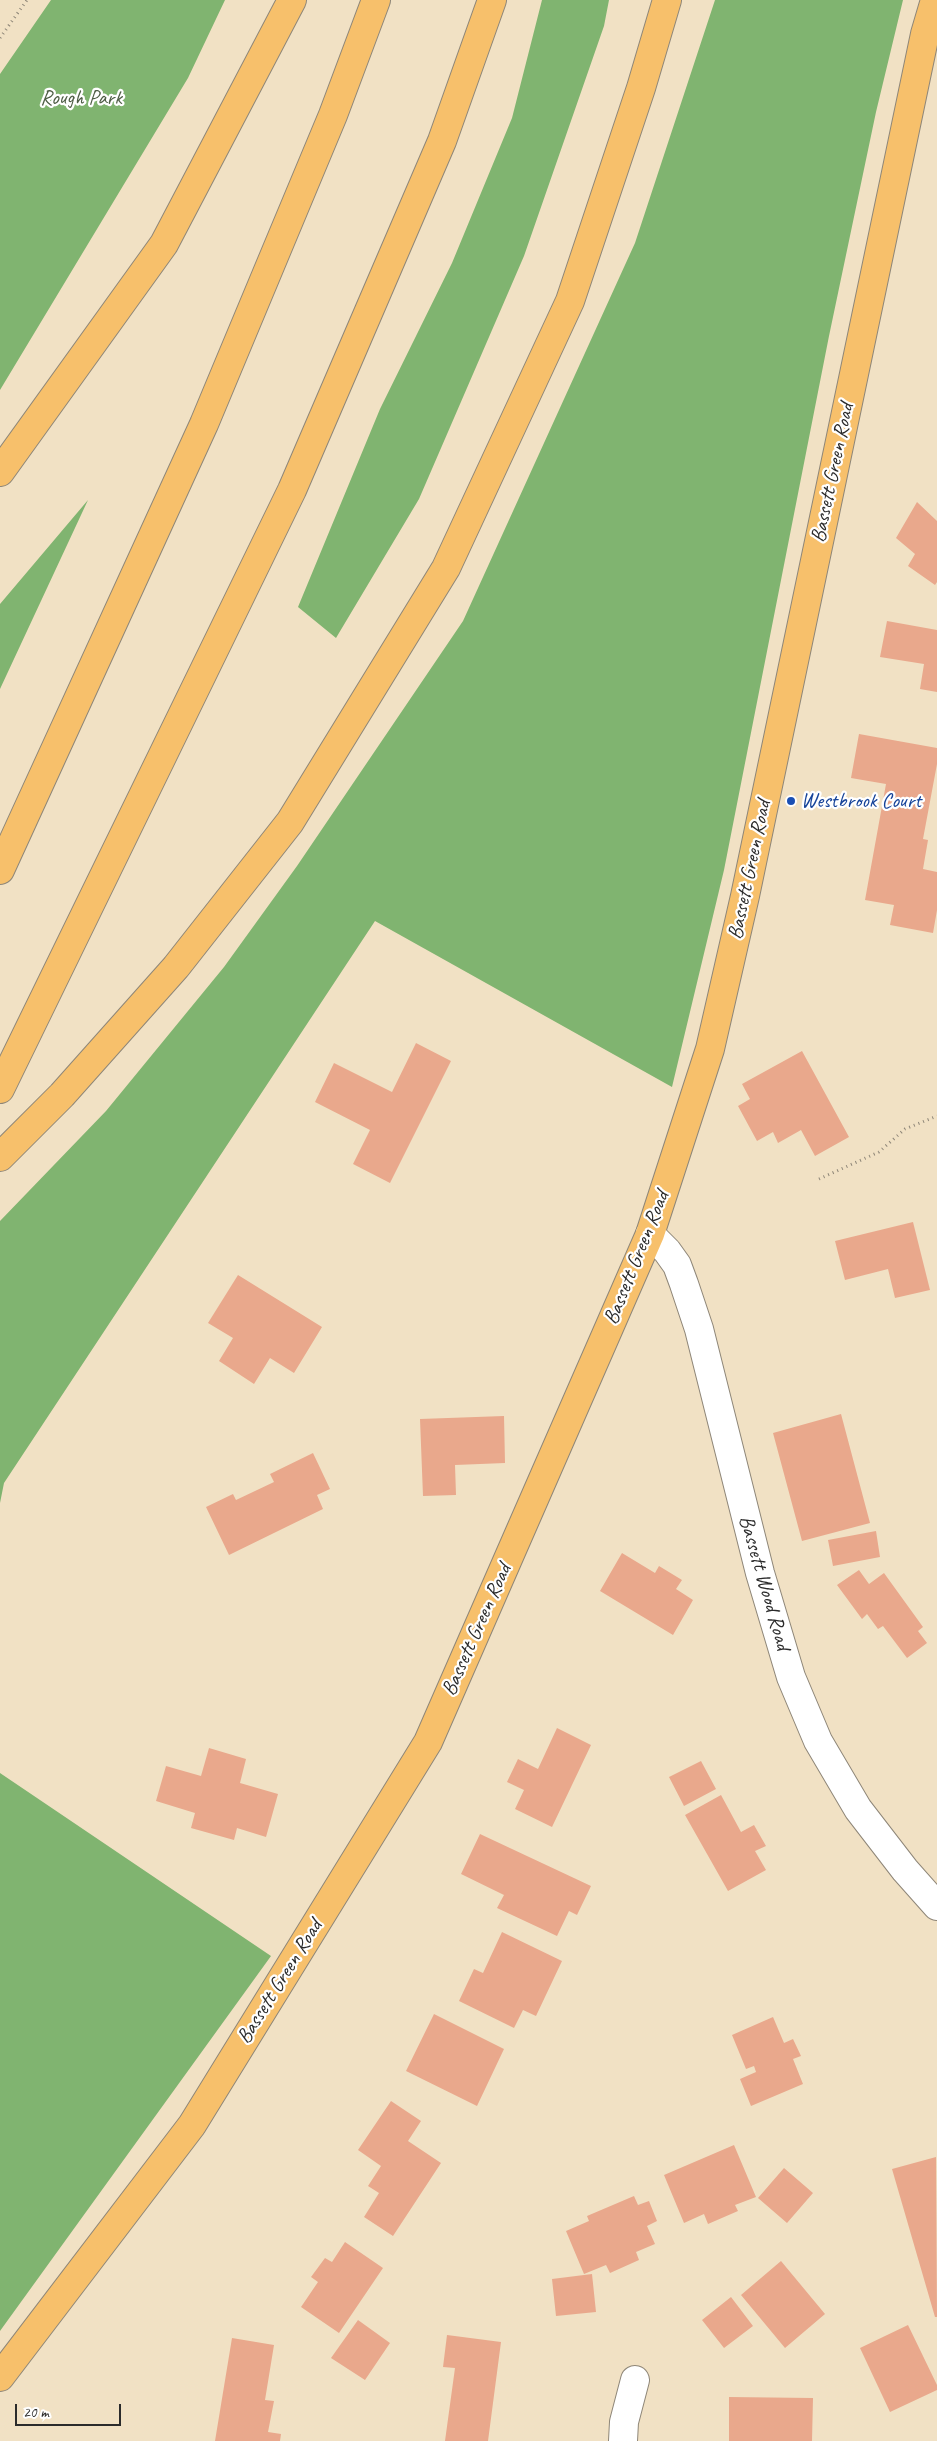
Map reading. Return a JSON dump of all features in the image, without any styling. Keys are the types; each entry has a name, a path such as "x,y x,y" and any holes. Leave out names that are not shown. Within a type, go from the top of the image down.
{"main road":[{"path":"0,472 164,244 292,0"},
{"path":"0,870 204,424 333,115 376,0"},
{"path":"0,1088 292,490 442,142 492,0"},
{"path":"0,1157 62,1095 176,967 290,822 446,568 570,301 641,88 667,0"},
{"name":"Bassett Green Road","path":"0,2376 192,2125 428,1742 650,1234 710,1049 743,905 925,34 935,0"}],"street":[{"name":"Bassett Wood Road","path":"650,1234 667,1251 677,1265 687,1293 698,1329 760,1573 791,1677 818,1742 858,1809 905,1870 937,1906"},
{"path":"623,2441 624,2422 635,2380"}],"path":[{"path":"0,38 27,0"},
{"path":"819,1179 879,1152 906,1129 937,1116"}],"green space":[{"name":"Rough Park","path":"51,0 225,0 188,78 0,390 0,74"},
{"path":"542,0 609,0 604,26 524,256 419,499 336,638 298,607 380,409 452,263 512,118"},
{"path":"715,0 903,0 876,112 829,336 724,870 672,1087 375,921 4,1483 0,1503 0,1221 106,1111 224,967 297,866 463,621 635,243"},
{"path":"88,500 0,689 0,604"},
{"path":"0,1773 271,1956 0,2331"}],"building":[{"path":"917,502 937,521 937,582 935,585 908,566 915,554 896,538"},
{"path":"887,621 937,630 937,692 920,689 924,664 880,657"},
{"path":"859,734 937,748 937,764 923,839 928,840 923,869 937,872 937,910 933,933 890,925 894,905 865,900 886,784 851,778"},
{"path":"416,1043 451,1061 390,1183 353,1164 370,1130 315,1102 334,1063 392,1092"},
{"path":"802,1051 849,1137 815,1156 801,1130 778,1143 773,1132 757,1141 738,1106 750,1099 742,1084"},
{"path":"913,1222 930,1290 895,1298 888,1269 845,1280 835,1241"},
{"path":"238,1275 322,1327 294,1373 270,1358 254,1384 219,1361 233,1338 208,1323"},
{"path":"841,1414 870,1523 802,1541 773,1433"},
{"path":"504,1416 505,1463 455,1465 456,1495 423,1496 420,1419"},
{"path":"313,1453 330,1489 317,1495 323,1509 229,1555 206,1507 233,1494 236,1500 274,1482 270,1474"},
{"path":"876,1531 880,1557 833,1566 828,1540"},
{"path":"622,1553 655,1573 659,1566 682,1580 676,1589 693,1600 673,1635 600,1591"},
{"path":"859,1570 869,1584 884,1573 923,1627 918,1631 927,1643 907,1658 883,1626 878,1629 867,1614 862,1619 837,1585"},
{"path":"557,1728 591,1745 552,1827 515,1809 524,1790 507,1782 518,1759 538,1769"},
{"path":"209,1748 246,1759 240,1783 278,1794 266,1837 237,1828 234,1840 191,1828 195,1813 156,1801 166,1766 201,1776"},
{"path":"701,1761 716,1789 684,1806 669,1777"},
{"path":"721,1795 741,1832 754,1825 766,1846 755,1851 766,1870 728,1891 685,1815"},
{"path":"480,1834 591,1886 577,1915 569,1911 557,1936 497,1908 504,1895 461,1874"},
{"path":"502,1932 562,1961 536,2016 523,2010 514,2028 459,2001 474,1969 483,1973"},
{"path":"434,2014 504,2049 477,2106 406,2071"},
{"path":"773,2017 784,2043 793,2039 801,2056 793,2059 803,2084 751,2106 740,2079 756,2072 754,2066 746,2069 732,2035"},
{"path":"391,2101 421,2121 408,2141 441,2163 393,2236 364,2217 379,2193 368,2186 381,2166 358,2150"},
{"path":"734,2145 756,2197 735,2205 738,2211 708,2224 704,2214 684,2223 664,2175"},
{"path":"936,2157 937,2317 935,2317 892,2169"},
{"path":"784,2168 813,2193 787,2223 758,2198"},
{"path":"634,2196 638,2205 649,2201 657,2221 647,2226 655,2244 636,2252 639,2260 610,2273 606,2265 584,2274 566,2231 589,2221 587,2216"},
{"path":"345,2242 383,2268 339,2333 301,2307 318,2282 311,2277 325,2258 332,2262"},
{"path":"781,2261 825,2314 785,2348 741,2295"},
{"path":"592,2274 596,2312 556,2316 552,2279"},
{"path":"731,2297 753,2326 724,2348 702,2320"},
{"path":"358,2320 390,2343 365,2380 331,2358"},
{"path":"908,2325 937,2385 937,2390 890,2412 860,2348"},
{"path":"447,2335 501,2342 488,2441 445,2441 455,2368 443,2367"},
{"path":"232,2338 274,2345 265,2400 274,2401 268,2432 281,2434 280,2441 215,2441"},
{"path":"729,2397 813,2398 812,2441 729,2441"}],"place":[{"name":"Westbrook Court","path":"791,801"}]}
